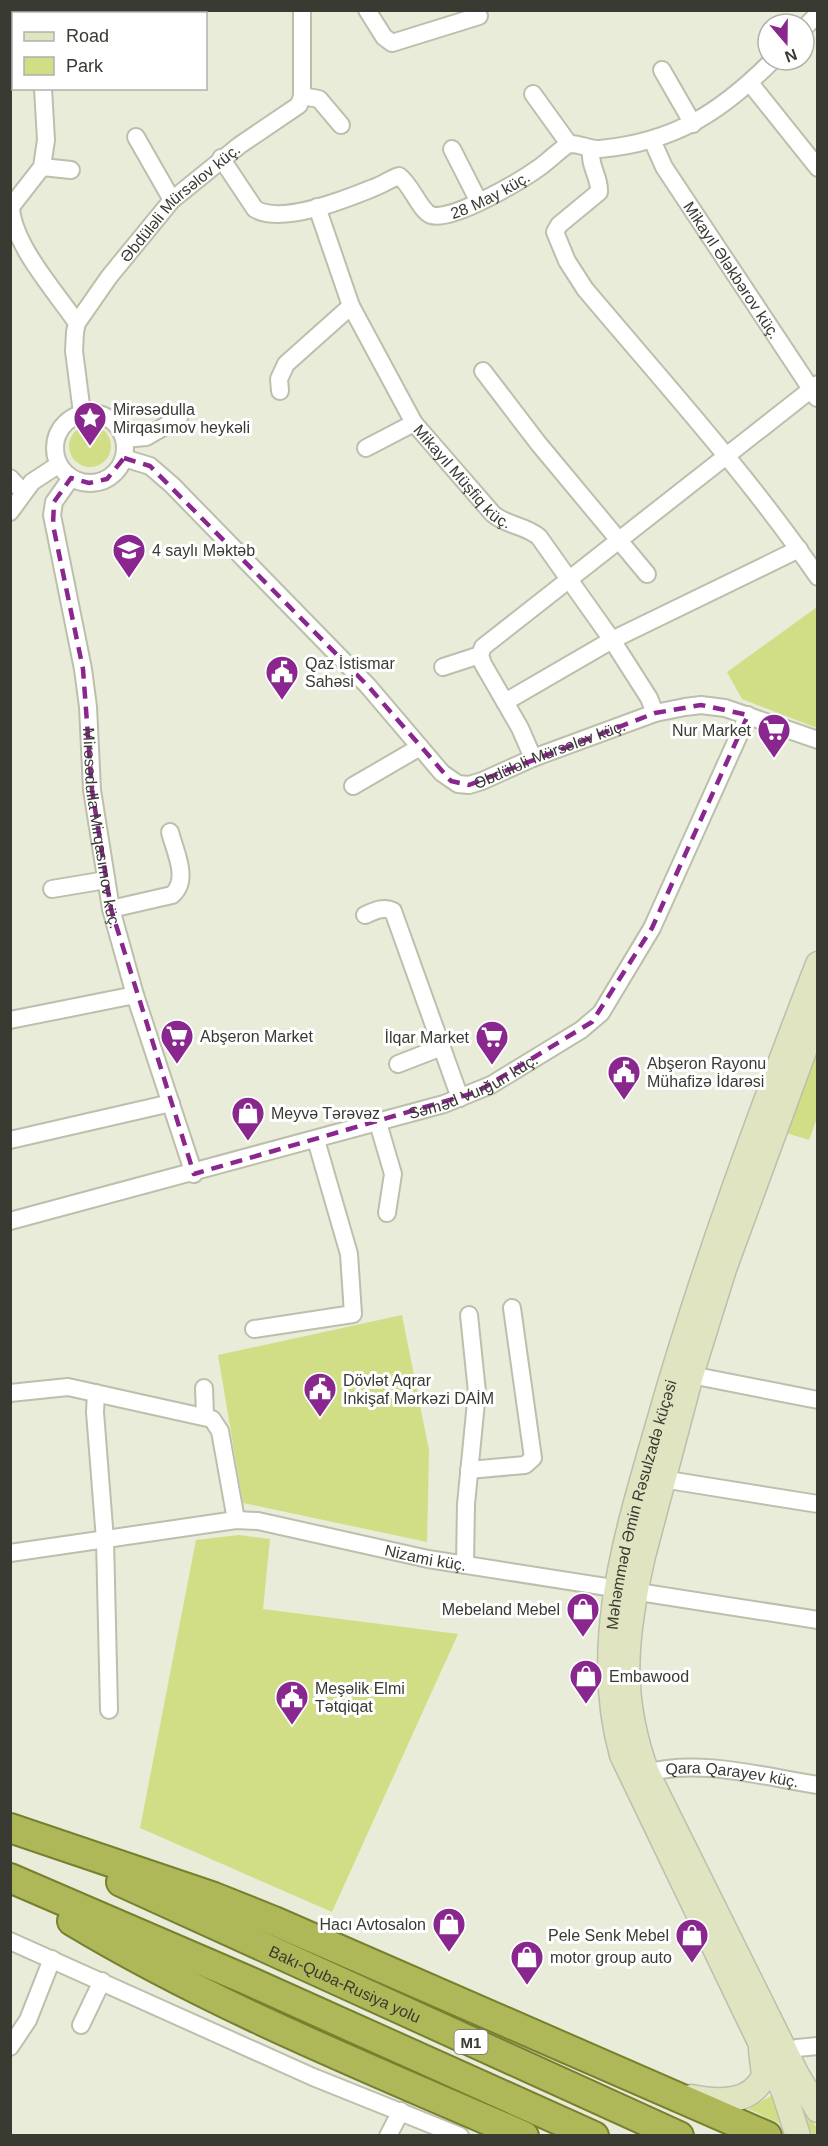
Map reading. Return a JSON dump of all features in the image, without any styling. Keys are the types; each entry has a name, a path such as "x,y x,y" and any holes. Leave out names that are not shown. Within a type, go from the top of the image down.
{"highway":[{"name":"Bakı-Quba-Rusiya yolu","path":"10,1829 262,1948 679,2136"},
{"path":"10,1829 214,1897 274,1921 767,2136"},
{"name":"M1","path":"10,1878 249,1981 594,2136"},
{"path":"10,1884 122,1951 195,1988 280,2029 524,2136"}],"main road":[{"name":"Məhəmməd Əmin Rəsulzadə küçəsi","path":"818,964 752,1134 689,1316 644,1474 626,1589 628,1706 632,1729 647,1773 786,2053 818,2110"},
{"name":"Məhəmməd Əmin Rəsulzadə küçəsi","path":"758,2037 622,1755 611,1708 610,1634 662,1479 724,1269 818,1014"},
{"path":"665,2092 723,2101 746,2095 759,2084 764,2075 764,2062 758,2037"},
{"path":"758,2037 784,2092 798,2136"}],"street":[{"path":"302,10 302,96 319,99 341,125"},
{"path":"367,10 384,37 392,43 400,43 479,16"},
{"path":"662,70 693,123"},
{"path":"533,94 569,144 577,143 591,149 652,140 693,123 734,98 761,72"},
{"path":"750,83 818,168"},
{"path":"43,90 46,140 42,167 11,208 13,224 21,240 77,323"},
{"name":"Əbdüləli Mürsəlov küç.","path":"82,413 74,351 77,323 125,254 172,200 221,158 293,111 299,105 302,96"},
{"path":"136,137 172,200"},
{"name":"Mikayıl Ələkbərov küç.","path":"652,140 664,167 815,391"},
{"name":"28 May küç.","path":"221,158 255,209 264,214 272,215 317,207 347,198 399,176 406,181 432,215 479,202 540,167 569,144"},
{"path":"452,149 479,202"},
{"path":"591,149 590,161 600,184 599,192 559,225 556,238 585,289 728,455 818,576"},
{"path":"42,167 71,170"},
{"name":"Mikayıl Müşfiq küç.","path":"317,207 351,306 414,423 493,514 502,521 532,531 570,579 612,640 646,692 655,713"},
{"path":"280,391 279,379 286,364 351,306"},
{"path":"483,371 538,443 647,574"},
{"path":"533,758 520,728 480,656 483,647 728,455 815,391"},
{"path":"91,412 109,417 125,439 124,458 120,466 107,479 89,483 71,478 58,465 54,447 56,437 65,422 82,413 91,412"},
{"path":"125,439 146,437 180,418"},
{"path":"366,448 414,423"},
{"name":"Əbdüləli Mürsəlov küç.","path":"124,458 150,466 172,485 368,686 442,773 458,784 469,785 482,781 533,758 655,713 701,705 725,708 818,740"},
{"path":"10,512 23,492 40,475 58,465"},
{"path":"10,478 23,492"},
{"name":"Mirəsədulla Mirqasımov küç.","path":"71,478 54,502 52,515 83,669 88,707 92,790 111,909 135,995 194,1174"},
{"path":"505,702 612,640 799,549"},
{"path":"443,667 480,656"},
{"name":"Səməd Vurğun küç.","path":"10,1221 194,1174 459,1098 491,1085 581,1030 601,1013 652,928 748,715"},
{"path":"353,786 420,747"},
{"path":"111,909 172,895 179,889 182,879 170,832"},
{"path":"51,889 106,880"},
{"path":"365,915 388,908 393,911 459,1098"},
{"path":"10,1020 135,995"},
{"path":"399,1064 442,1047"},
{"path":"10,1140 171,1103"},
{"path":"378,1123 393,1174 387,1213"},
{"path":"254,1329 353,1314 349,1254 316,1140"},
{"path":"469,1470 525,1465 532,1458 512,1308"},
{"path":"465,1566 469,1470 477,1392 469,1315"},
{"path":"692,1375 818,1400"},
{"path":"10,1393 68,1387 212,1419 220,1431 236,1520"},
{"path":"204,1388 205,1416"},
{"path":"96,1393 95,1413 105,1540 110,1710"},
{"path":"662,1479 818,1504"},
{"name":"Nizami küç.","path":"10,1553 236,1520 258,1521 465,1566 818,1620"},
{"name":"Qara Qarayev küç.","path":"647,1773 663,1768 691,1767 818,1785"},
{"path":"10,1941 313,2077 460,2136"},
{"path":"10,2047 28,2020 52,1959"},
{"path":"81,2025 102,1981"},
{"path":"786,2053 797,2048 818,2046"},
{"path":"388,2136 401,2111"}],"highlighted area":[{"path":"124,458 150,466 368,686 451,781 469,785 655,713 701,705 748,715 652,928 592,1022 477,1092 194,1174 111,909 92,790 83,669 53,525 54,502 71,478 89,483 107,479"}],"green space":[{"path":"90,425 98,426 105,431 110,438 110,454 105,461 98,466 90,467 82,466 75,461 70,454 69,446 70,438 75,431 82,426"},
{"path":"817,607 817,728 742,699 727,672"},
{"path":"817,1044 817,1118 809,1140 783,1132"},
{"path":"402,1315 429,1450 427,1542 243,1503 218,1355"},
{"path":"239,1535 270,1539 263,1609 458,1634 332,1912 140,1828 196,1540"},
{"path":"774,2094 783,2125 748,2109"},
{"path":"798,2102 817,2128 817,2135 806,2132"}],"place":[{"name":"Mirəsədulla Mirqasımov heykəli","path":"90,447"},
{"name":"4 saylı Məktəb","path":"129,579"},
{"name":"Qaz İstismar Sahəsi","path":"282,701"},
{"name":"Nur Market","path":"774,759"},
{"name":"Abşeron Market","path":"177,1065"},
{"name":"İlqar Market","path":"492,1066"},
{"name":"Abşeron Rayonu Mühafizə İdarəsi","path":"624,1101"},
{"name":"Meyvə Tərəvəz","path":"248,1142"},
{"name":"Dövlət Aqrar Inkişaf Mərkəzi DAİM","path":"320,1418"},
{"name":"Mebeland Mebel","path":"583,1638"},
{"name":"Embawood","path":"586,1705"},
{"name":"Meşəlik Elmi Tətqiqat","path":"292,1726"},
{"name":"Hacı Avtosalon","path":"449,1953"},
{"name":"Pele Senk Mebel","path":"692,1964"},
{"name":"motor group auto","path":"527,1986"}]}
